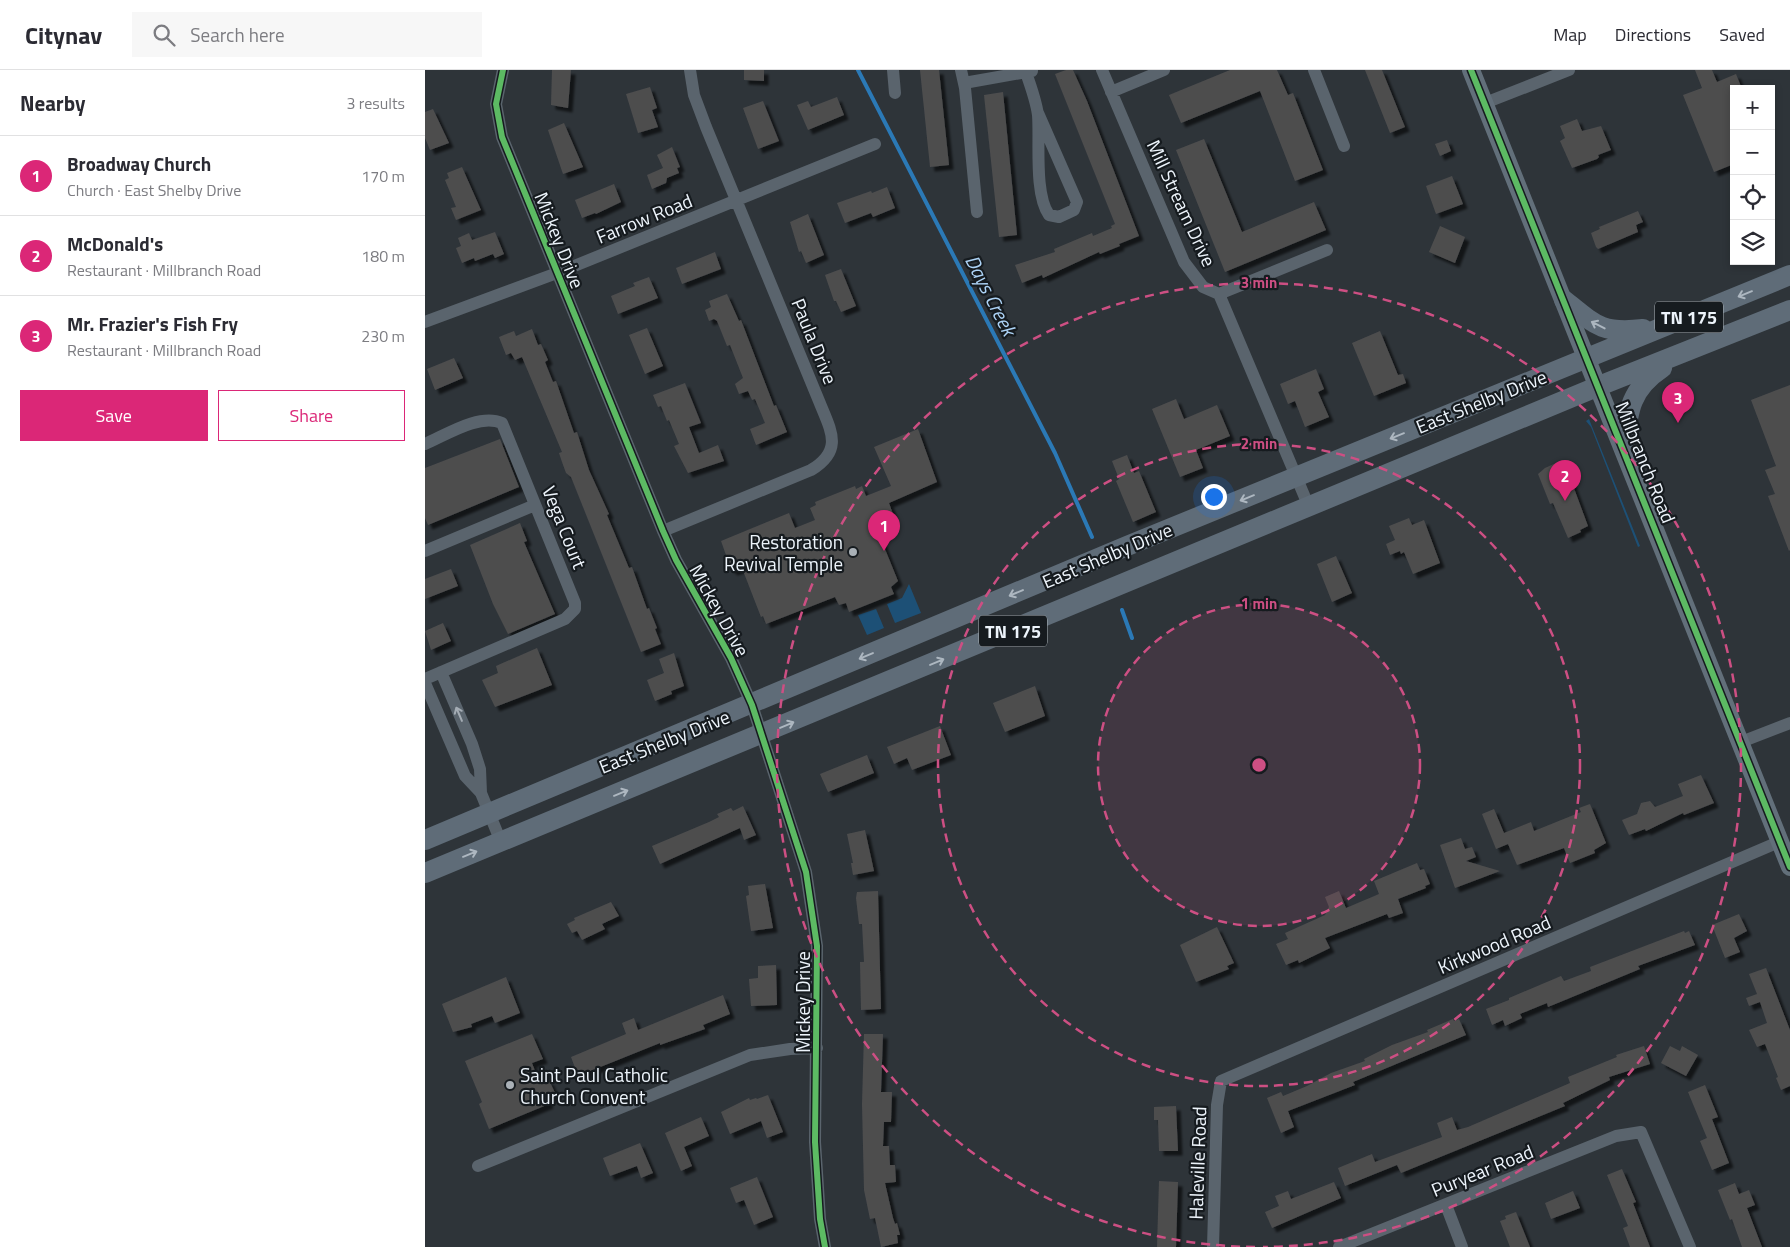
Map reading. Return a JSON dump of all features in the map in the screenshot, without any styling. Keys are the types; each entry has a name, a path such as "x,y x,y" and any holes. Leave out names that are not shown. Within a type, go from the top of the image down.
{"main road":[{"name":"Millbranch Road","path":"1471,70 1565,300 1790,866"},
{"name":"East Shelby Drive","path":"425,840 1296,477 1790,276"},
{"path":"1565,300 1589,320 1603,328 1619,332 1663,327"},
{"name":"East Shelby Drive","path":"425,873 762,735 1599,386 1790,310"},
{"path":"1624,448 1628,411 1637,390 1652,375 1688,352"}],"street":[{"name":"Mickey Drive","path":"503,70 496,104 498,121 557,273 663,531 679,566 731,658 752,705 806,872 817,946 815,1142 820,1220 825,1247"},
{"name":"Paula Drive","path":"663,531 811,470 828,457 833,444 831,431 694,95 690,70"},
{"path":"893,70 895,93"},
{"path":"961,70 964,83 977,212"},
{"name":"Mill Stream Drive","path":"1102,70 1184,262 1203,287 1219,294"},
{"path":"1111,92 1164,70"},
{"path":"1314,70 1344,146"},
{"path":"1485,103 1569,70"},
{"path":"964,83 1028,71 1038,113 1077,202 1074,210 1059,217 1049,215 1042,199 1038,113"},
{"name":"Farrow Road","path":"425,322 557,273 875,144"},
{"path":"1309,507 1219,294 1327,250"},
{"name":"Vega Court","path":"425,444 470,424 492,420 502,423 575,603 572,614 554,624 425,679"},
{"path":"425,550 535,505"},
{"path":"441,672 480,769 481,793"},
{"path":"425,683 465,776 481,793 501,842"},
{"path":"1741,742 1790,723"},
{"path":"449,741 467,734"},
{"name":"Kirkwood Road","path":"1221,1081 1781,841"},
{"path":"478,1166 750,1055 790,1049 817,1048"},
{"name":"Haleville Road","path":"1213,1247 1217,1105 1221,1081"},
{"name":"Puryear Road","path":"1339,1247 1616,1136 1641,1132 1690,1247"},
{"path":"1446,1205 1462,1247"}],"shaded area":[{"path":"1589,419 1640,546 1638,547 1591,427 1586,421"},
{"path":"909,584 921,613 895,623 887,604 902,598"},
{"path":"876,609 884,628 867,635 858,615"}],"building":[{"path":"552,70 571,70 568,108 551,105"},
{"path":"744,70 764,70 764,81 744,80"},
{"path":"920,70 939,70 949,165 930,167"},
{"path":"1066,70 1073,70 1087,101 1139,236 1119,244 1120,246 1100,254 1099,252 1043,278 1042,275 1022,283 1015,265 1055,252 1054,249 1092,233 1093,236 1112,228 1111,226 1115,224 1055,74"},
{"path":"1230,70 1277,70 1288,95 1293,93 1323,170 1295,181 1260,91 1181,123 1169,95"},
{"path":"1365,70 1382,70 1405,127 1390,133"},
{"path":"1695,70 1712,70 1717,82 1736,74 1740,85 1730,85 1730,166 1714,172 1683,95 1702,88"},
{"path":"650,87 657,108 652,110 658,127 638,133 626,94"},
{"path":"1003,92 1017,235 999,237 984,95"},
{"path":"837,97 844,115 808,130 797,105 808,101 811,107"},
{"path":"763,101 779,141 758,149 743,108"},
{"path":"433,109 449,143 430,150 425,138 425,112"},
{"path":"1577,119 1582,131 1601,126 1611,150 1598,155 1597,159 1572,168 1560,141 1565,138 1560,126"},
{"path":"564,123 583,167 563,174 548,130"},
{"path":"1204,139 1242,232 1314,202 1326,230 1225,272 1176,150"},
{"path":"1447,140 1451,151 1440,156 1435,144"},
{"path":"672,147 680,167 677,168 679,173 667,178 666,183 652,189 647,175 663,168 657,155"},
{"path":"462,167 481,210 456,220 451,208 456,207 445,180 449,178 447,173"},
{"path":"1452,176 1463,204 1436,214 1426,186"},
{"path":"614,184 621,202 596,214 582,218 575,200"},
{"path":"887,187 895,208 873,217 871,213 845,223 837,203"},
{"path":"1638,211 1643,222 1636,225 1638,232 1598,249 1596,247 1591,233 1600,229 1599,227"},
{"path":"808,214 824,255 806,263 801,251 799,252 790,222"},
{"path":"1440,226 1465,237 1455,263 1429,252"},
{"path":"495,232 504,254 495,258 493,254 475,261 474,258 462,263 456,248 461,246 458,238 469,233 472,240"},
{"path":"715,252 721,269 682,284 676,268"},
{"path":"841,269 856,306 841,312 836,301 834,301 825,275"},
{"path":"649,277 658,298 618,314 611,296 635,286 633,283"},
{"path":"727,294 739,321 741,320 774,406 776,405 787,432 756,445 750,429 765,423 755,399 752,400 748,391 739,394 735,384 743,378 730,345 727,346 717,321 714,319 709,321 705,310 711,307 709,301"},
{"path":"647,328 663,366 645,374 629,335"},
{"path":"532,329 538,345 541,344 548,360 545,362 553,382 556,381 574,433 577,432 589,470 609,514 607,515 629,568 632,567 647,609 649,608 657,628 655,629 661,644 641,652 571,477 566,473 559,453 562,452 522,357 515,360 511,353 506,355 499,337 514,331 516,336"},
{"path":"1380,331 1398,375 1403,374 1406,383 1374,396 1352,343"},
{"path":"454,358 463,378 435,390 427,369"},
{"path":"1316,369 1324,389 1318,392 1329,417 1305,427 1295,401 1288,404 1280,384"},
{"path":"685,383 701,423 689,427 699,453 718,445 724,461 688,473 674,446 679,444 669,420 667,421 661,406 658,407 653,395"},
{"path":"1790,385 1789,551 1768,496 1775,494 1765,470 1776,466 1751,400"},
{"path":"1176,399 1184,419 1217,405 1230,436 1196,450 1203,468 1180,477 1152,409"},
{"path":"918,429 937,482 889,503 893,514 874,522 898,581 891,587 894,594 849,612 846,603 839,605 835,597 766,624 763,616 761,617 742,568 733,571 731,569 721,541 789,513 795,528 815,520 810,508 816,505 815,502 855,486 856,489 862,486 866,496 891,486 874,447"},
{"path":"500,439 519,487 428,525 425,518 425,468"},
{"path":"1127,455 1134,473 1139,471 1156,512 1133,522 1116,481 1119,479 1112,461"},
{"path":"1556,463 1560,465 1565,464 1588,526 1580,530 1581,532 1568,538 1553,503 1550,504 1538,474"},
{"path":"1409,518 1412,525 1424,520 1440,563 1413,574 1404,552 1401,554 1400,551 1390,555 1386,544 1395,540 1389,526"},
{"path":"520,523 527,541 524,542 555,614 508,634 493,604 470,545"},
{"path":"1336,556 1352,593 1332,602 1317,564"},
{"path":"451,569 458,586 425,599 425,579"},
{"path":"443,623 451,641 431,650 425,631"},
{"path":"537,648 552,685 495,707 482,680 498,673 496,666"},
{"path":"674,653 684,686 671,691 672,694 655,701 647,680 664,673 659,659"},
{"path":"1035,686 1045,716 1005,732 993,703"},
{"path":"940,726 951,755 912,770 907,758 894,764 887,747"},
{"path":"867,755 874,773 828,792 820,774"},
{"path":"1701,775 1714,803 1684,815 1683,813 1646,831 1645,829 1629,835 1622,820 1637,814 1641,803 1650,801 1655,807 1683,796 1678,784"},
{"path":"1590,804 1606,843 1594,850 1595,853 1570,863 1564,848 1517,865 1508,844 1496,849 1482,814 1494,809 1504,833 1531,822 1534,831 1581,812 1579,808"},
{"path":"743,806 756,835 744,840 740,828 660,864 652,846 709,822 719,817 717,814 731,808 733,811"},
{"path":"865,830 874,871 853,875 851,863 853,863 847,834"},
{"path":"1461,838 1465,849 1472,847 1476,857 1466,861 1500,871 1455,888 1440,845"},
{"path":"1417,863 1420,870 1424,869 1430,884 1425,886 1426,888 1398,899 1403,913 1389,918 1387,914 1325,938 1330,948 1299,963 1298,960 1286,965 1276,944 1288,939 1285,933 1325,915 1329,907 1325,897 1339,891 1346,908 1379,894 1374,881"},
{"path":"765,884 773,928 751,931 746,896 749,895 748,886"},
{"path":"878,891 881,1009 861,1010 860,962 864,962 862,924 859,924 856,898 857,892"},
{"path":"611,902 619,916 602,924 605,929 582,940 577,931 572,933 567,924 575,920 574,918"},
{"path":"1739,914 1747,931 1734,938 1740,952 1725,958 1712,925"},
{"path":"1217,927 1234,963 1227,966 1229,969 1196,982 1180,945"},
{"path":"1684,931 1685,933 1689,931 1695,945 1638,966 1640,969 1548,1007 1547,1003 1520,1014 1522,1018 1505,1026 1503,1020 1492,1025 1486,1009 1561,976 1564,981 1591,971 1590,967"},
{"path":"776,965 777,1005 751,1006 749,979 758,978 758,966"},
{"path":"1766,968 1790,1030 1790,1086 1781,1090 1765,1044 1757,1047 1749,1030 1767,1023 1760,1002 1749,1006 1746,998 1757,994 1749,974"},
{"path":"506,977 520,1013 495,1023 492,1016 471,1024 472,1027 453,1032 442,1004"},
{"path":"723,995 730,1014 703,1025 705,1029 660,1045 660,1043 578,1076 571,1057 626,1034 622,1023 634,1018 638,1030"},
{"path":"1453,1019 1454,1021 1459,1019 1466,1035 1353,1082 1355,1085 1288,1111 1294,1127 1281,1133 1267,1098 1281,1092 1283,1096 1307,1086 1331,1073 1365,1061 1364,1059 1392,1045 1428,1032 1427,1030"},
{"path":"532,1034 543,1059 532,1063 540,1084 549,1080 556,1095 547,1099 549,1104 489,1129 479,1104 482,1102 465,1061"},
{"path":"864,1034 883,1034 881,1092 892,1092 891,1122 884,1122 883,1146 889,1146 890,1165 895,1165 896,1182 885,1183 893,1218 895,1224 897,1223 900,1235 897,1235 898,1243 881,1247 875,1218 870,1219 864,1190 862,1104"},
{"path":"1644,1046 1650,1064 1609,1077 1610,1080 1563,1103 1565,1106 1401,1173 1397,1165 1345,1186 1338,1168 1372,1154 1375,1162 1442,1137 1437,1123 1452,1117 1457,1130 1468,1127 1570,1083 1568,1077 1617,1057 1616,1055"},
{"path":"1670,1046 1680,1051 1682,1046 1698,1055 1686,1076 1661,1063"},
{"path":"1705,1085 1718,1117 1712,1119 1729,1163 1712,1170 1700,1141 1707,1138 1688,1092"},
{"path":"768,1095 783,1132 767,1138 761,1121 730,1134 721,1112 749,1098 750,1100 757,1099"},
{"path":"1176,1106 1178,1151 1159,1151 1158,1120 1154,1120 1154,1107"},
{"path":"701,1117 709,1136 684,1147 692,1166 681,1171 665,1133"},
{"path":"640,1143 653,1173 641,1178 637,1166 610,1176 603,1158"},
{"path":"1622,1169 1636,1202 1633,1203 1650,1247 1630,1247 1623,1228 1628,1226 1607,1175"},
{"path":"757,1177 773,1217 754,1225 744,1200 736,1203 730,1188"},
{"path":"1159,1181 1178,1182 1176,1247 1157,1247"},
{"path":"1334,1182 1341,1198 1272,1228 1265,1212 1279,1206 1275,1196 1288,1191 1291,1199"},
{"path":"1735,1183 1739,1194 1749,1190 1755,1205 1747,1208 1762,1247 1742,1247 1732,1219 1730,1220 1718,1190"},
{"path":"1573,1191 1580,1208 1551,1219 1545,1203"},
{"path":"1516,1212 1530,1247 1510,1247 1500,1221 1506,1219 1505,1216"}],"waterway":[{"name":"Days Creek","path":"858,70 1055,453 1092,537"},
{"name":"Days Creek","path":"1122,610 1132,638"}],"cycle path":[{"path":"503,70 496,104 502,137 663,531 676,560 731,658 752,705 806,872 817,946 815,1142 820,1219 825,1247"},
{"path":"1471,70 1790,867"}],"place":[{"name":"Mr. Frazier's Fish Fry","path":"1678,423"},
{"name":"McDonald's","path":"1565,501"},
{"name":"Broadway Church","path":"884,551"},
{"name":"Restoration Revival Temple","path":"853,552"},
{"name":"Saint Paul Catholic Church Convent","path":"510,1085"}]}
